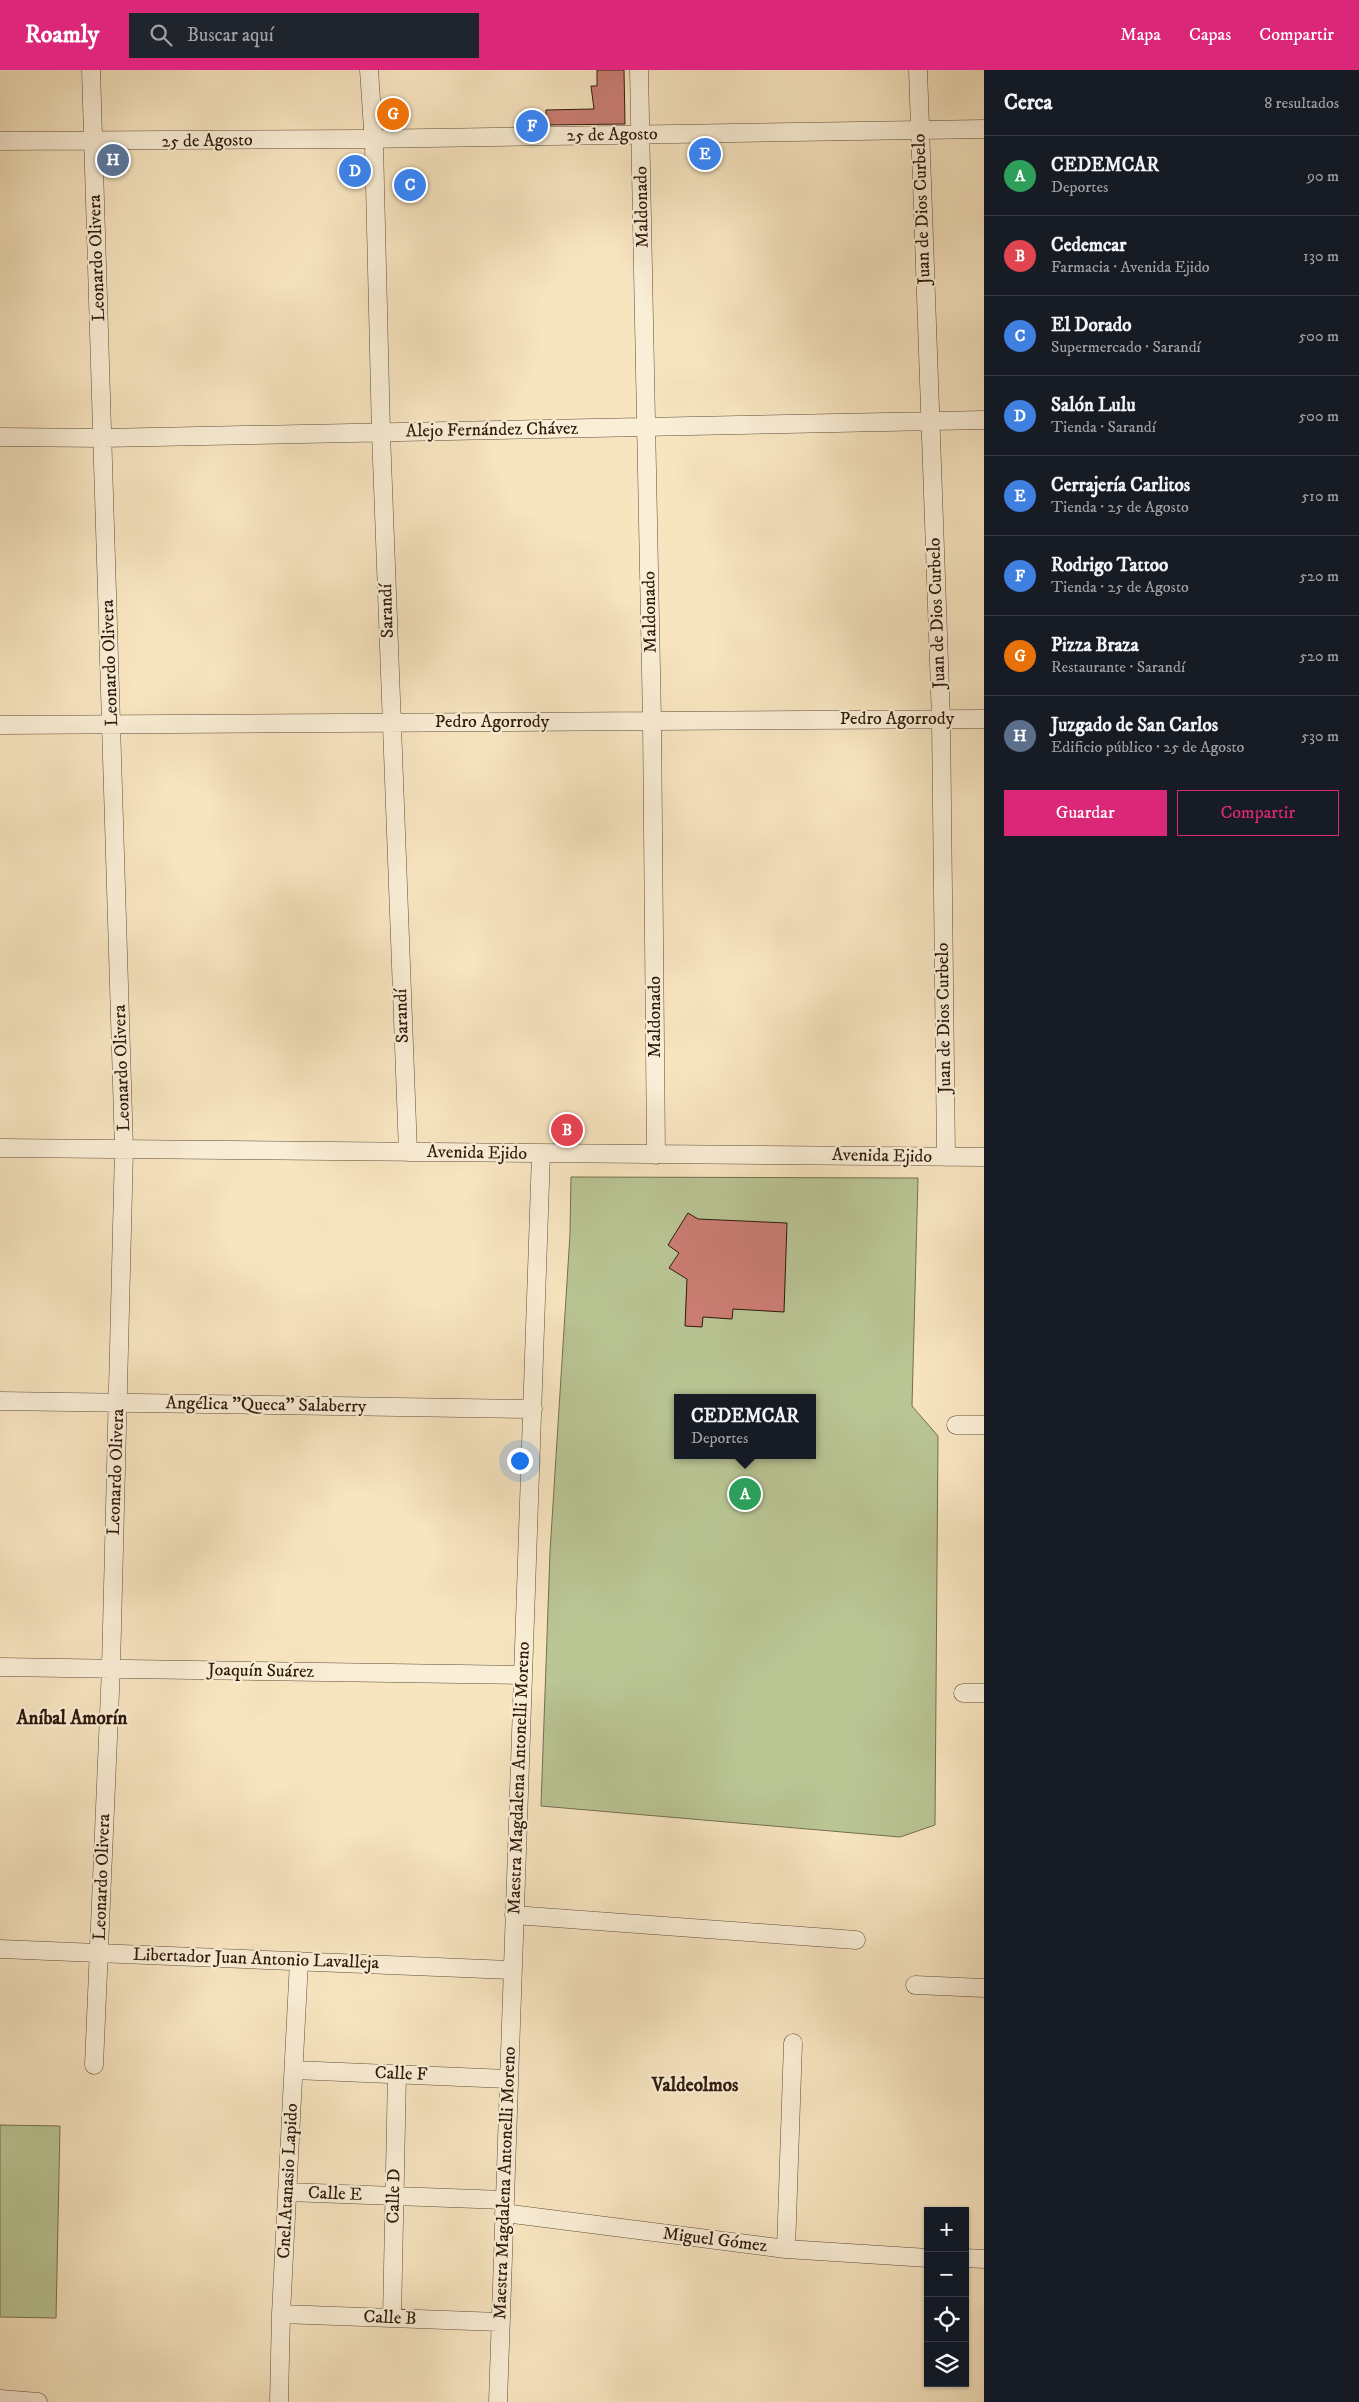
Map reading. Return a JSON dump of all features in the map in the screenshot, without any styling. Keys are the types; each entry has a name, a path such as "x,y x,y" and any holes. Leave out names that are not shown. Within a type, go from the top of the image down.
{"street":[{"name":"Leonardo Olivera","path":"91,70 124,1149 111,1668 94,2065"},
{"name":"Sarandí","path":"369,70 373,139 391,723 408,1152"},
{"name":"Maldonado","path":"639,70 652,721 656,1154"},
{"name":"Juan de Dios Curbelo","path":"918,70 941,719 946,1157"},
{"name":"25 de Agosto","path":"0,141 373,139 984,129"},
{"name":"Alejo Fernández Chávez","path":"0,437 103,438 984,420"},
{"name":"Pedro Agorrody","path":"0,725 984,719"},
{"name":"Avenida Ejido","path":"0,1148 984,1157"},
{"name":"Maestra Magdalena Antonelli Moreno","path":"498,2402 541,1154"},
{"name":"Angélica \"Queca\" Salaberry","path":"0,1401 533,1409"},
{"path":"956,1425 984,1425"},
{"name":"Joaquín Suárez","path":"0,1667 523,1675"},
{"path":"963,1693 984,1693"},
{"path":"514,1915 856,1940"},
{"name":"Libertador Juan Antonio Lavalleja","path":"0,1949 512,1970"},
{"name":"Cnel.Atanasio Lapido","path":"279,2402 280,2314 299,1961"},
{"path":"915,1985 984,1988"},
{"path":"786,2250 793,2043"},
{"name":"Calle F","path":"294,2070 508,2078"},
{"name":"Calle D","path":"392,2318 397,2074"},
{"name":"Calle E","path":"287,2192 393,2196 504,2206"},
{"name":"Miguel Gómez","path":"504,2206 786,2250 924,2258"},
{"path":"969,2258 984,2258"},
{"name":"Calle B","path":"280,2314 500,2322"},
{"path":"0,2400 38,2402"}],"green space":[{"path":"571,1177 918,1178 912,1406 938,1436 935,1825 900,1837 541,1806 550,1552 570,1234"},
{"path":"0,2125 60,2126 56,2318 0,2317"}],"building":[{"path":"597,70 624,70 625,124 546,125 546,110 594,109 591,86 597,86"},
{"path":"688,1213 698,1219 787,1223 784,1312 733,1309 732,1319 703,1317 702,1327 685,1326 687,1279 669,1268 679,1253 668,1245"}],"place":[{"name":"Pizza Braza","path":"393,114"},
{"name":"Rodrigo Tattoo","path":"532,126"},
{"name":"Cerrajería Carlitos","path":"705,154"},
{"name":"Juzgado de San Carlos","path":"113,160"},
{"name":"Salón Lulu","path":"355,171"},
{"name":"El Dorado","path":"410,185"},
{"name":"Cedemcar","path":"567,1130"},
{"name":"CEDEMCAR","path":"745,1494"}],"district":[{"name":"Aníbal Amorín","path":"72,1718"},
{"name":"Valdeolmos","path":"695,2085"}]}
